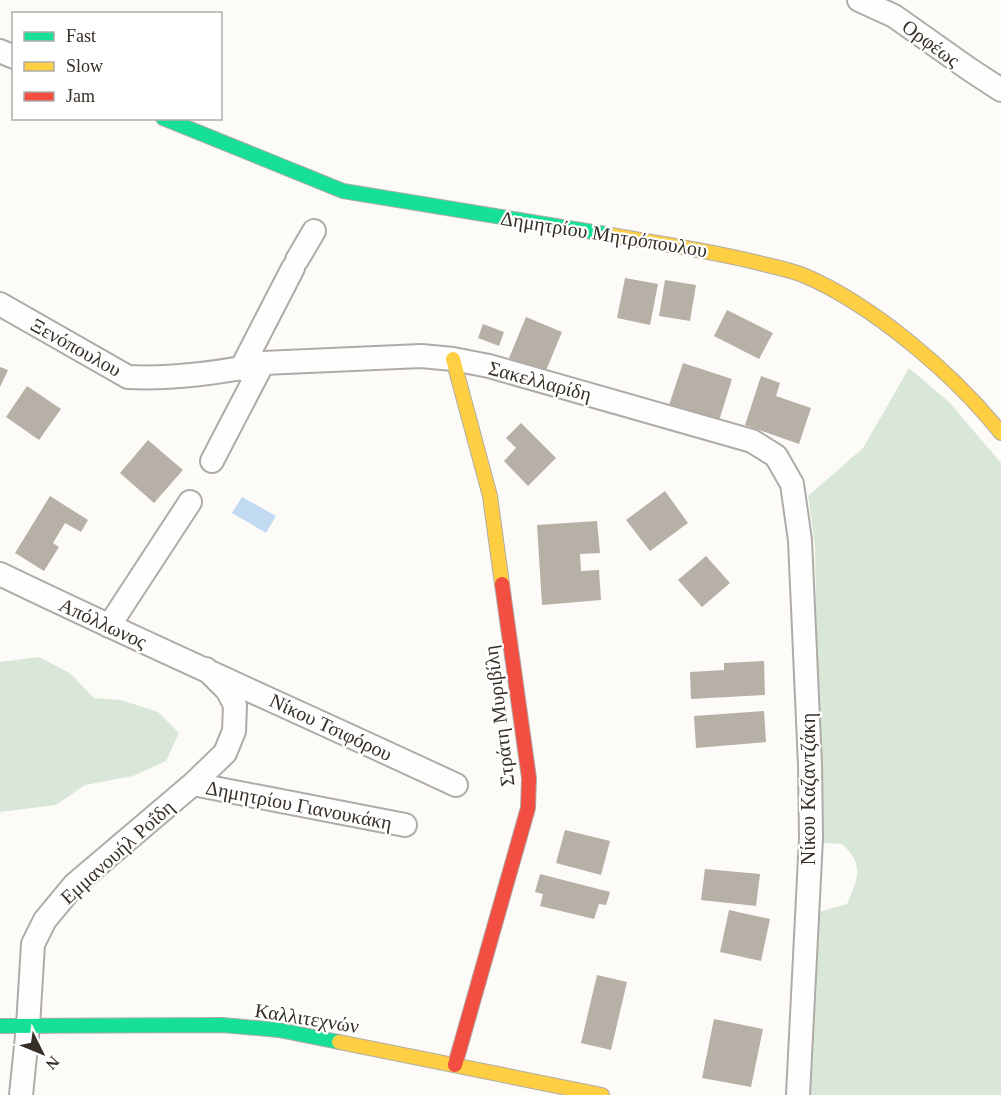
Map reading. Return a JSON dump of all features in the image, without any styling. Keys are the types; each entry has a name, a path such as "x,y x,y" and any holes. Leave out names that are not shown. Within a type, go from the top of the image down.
{"street":[{"name":"Ορφέως","path":"859,0 894,16 1001,90"},
{"name":"Δημητρίου Μητρόπουλου","path":"169,120 343,191 725,254 801,274 851,298 897,333 948,377 1001,433"},
{"path":"241,369 314,231"},
{"name":"Ξενόπουλου","path":"0,304 128,377 147,378 241,369 263,363"},
{"name":"Σακελλαρίδη","path":"263,363 421,356 489,366 752,441 776,456 792,484"},
{"name":"Στράτη Μυριβίλη","path":"453,359 489,496 529,778 528,808 454,1065"},
{"path":"212,461 263,363"},
{"name":"Νίκου Καζαντζάκη","path":"792,484 801,540 811,838 798,1095"},
{"path":"109,626 190,502"},
{"name":"Απόλλωνος","path":"0,574 207,669"},
{"name":"Εμμανουήλ Ροΐδη","path":"21,1095 33,944 45,920 75,885 193,784 225,753 234,731 235,705 227,690 207,669"},
{"name":"Νίκου Τσιφόρου","path":"207,669 456,785"},
{"name":"Δημητρίου Γιανουκάκη","path":"193,784 405,825"},
{"name":"Καλλιτεχνών","path":"0,1026 222,1025 279,1030 602,1095"}],"green space":[{"path":"909,368 949,402 1001,463 1001,1095 811,1095 808,1065 819,912 847,904 854,887 857,865 842,844 823,843 818,747 815,546 808,496 863,448"},
{"path":"39,657 70,673 94,698 121,700 158,712 179,733 166,761 133,776 85,785 56,805 0,812 0,662"}],"water":[{"path":"242,497 276,516 266,533 232,513"}],"building":[{"path":"625,278 658,284 650,325 617,318"},
{"path":"665,280 696,285 690,321 659,316"},
{"path":"727,310 773,333 759,359 714,336"},
{"path":"526,317 562,332 545,373 509,358"},
{"path":"483,324 504,332 499,346 478,338"},
{"path":"683,363 732,379 718,424 668,408"},
{"path":"0,367 8,370 0,387"},
{"path":"761,376 780,383 776,396 811,408 799,444 745,425"},
{"path":"27,386 61,409 39,440 6,417"},
{"path":"521,423 556,458 528,486 504,461 516,448 506,438"},
{"path":"148,440 183,470 154,503 120,473"},
{"path":"665,491 688,523 650,551 626,520"},
{"path":"50,496 88,520 81,532 65,523 53,543 59,547 44,571 15,553"},
{"path":"597,521 600,553 580,554 581,571 599,570 601,600 542,605 537,525"},
{"path":"706,556 730,583 702,607 678,580"},
{"path":"764,661 765,695 691,699 690,672 724,670 724,663"},
{"path":"764,711 766,742 696,748 694,716"},
{"path":"565,830 610,841 601,875 556,863"},
{"path":"705,869 760,874 756,906 701,900"},
{"path":"540,874 610,892 606,905 599,904 594,919 540,906 543,894 535,892"},
{"path":"729,910 770,919 761,961 720,952"},
{"path":"597,975 627,982 611,1050 581,1043"},
{"path":"714,1019 763,1029 751,1087 702,1078"}],"traffic: fast":[{"path":"168,120 343,191 611,235"},
{"path":"0,1026 222,1025 279,1030 339,1042"}],"traffic: slow":[{"path":"611,235 706,251 778,267 803,275 829,288 884,322 910,343 960,388 1001,433"},
{"path":"453,359 490,496 502,584"},
{"path":"339,1042 602,1095"}],"traffic: jam":[{"path":"455,1065 528,808 529,778 502,584"}]}
